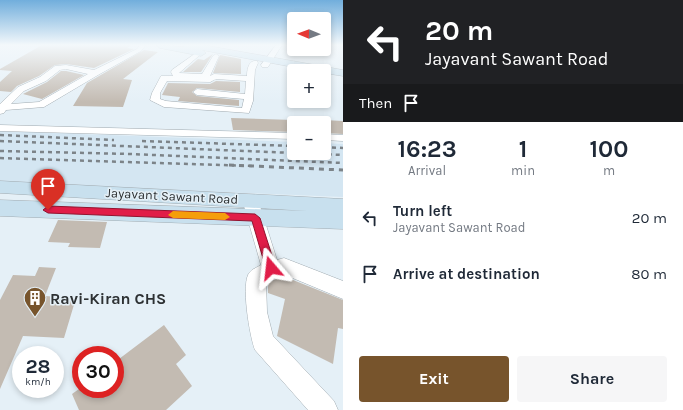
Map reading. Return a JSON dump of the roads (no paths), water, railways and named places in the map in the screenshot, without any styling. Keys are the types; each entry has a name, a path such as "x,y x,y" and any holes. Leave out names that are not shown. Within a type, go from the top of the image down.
{"main road":[{"path":"237,64 251,70 263,64"},
{"path":"275,64 287,67"},
{"path":"282,64 343,73"},
{"path":"331,76 343,78"},
{"name":"Jayavant Sawant Road","path":"0,187 341,216"},
{"name":"Jayavant Sawant Road","path":"0,208 253,209"}],"street":[{"path":"1,108 41,105 112,64"},
{"path":"184,64 175,72 176,75 205,77 213,64"},
{"path":"218,64 218,74 251,70"},
{"path":"1,108 21,89 43,79 58,68 66,67 95,73"},
{"path":"251,70 246,110 243,111 164,104 156,101 154,98 164,78 210,80 216,76 251,70"},
{"path":"197,92 248,97"},
{"path":"0,128 287,136"},
{"path":"331,137 343,138"},
{"path":"253,209 271,268"},
{"path":"325,410 264,342 258,312 256,278 271,268 284,266 343,290"}],"railway":[{"path":"0,135 114,140"},
{"path":"0,141 343,155"},
{"path":"142,141 287,146"},
{"path":"331,147 343,148"},
{"path":"0,151 131,154 343,163"},
{"path":"0,158 249,166"},
{"path":"229,165 249,166"},
{"path":"249,166 253,166"},
{"path":"249,166 343,170"}],"place":[{"name":"Ravi-Kiran CHS","path":"35,318"}]}
